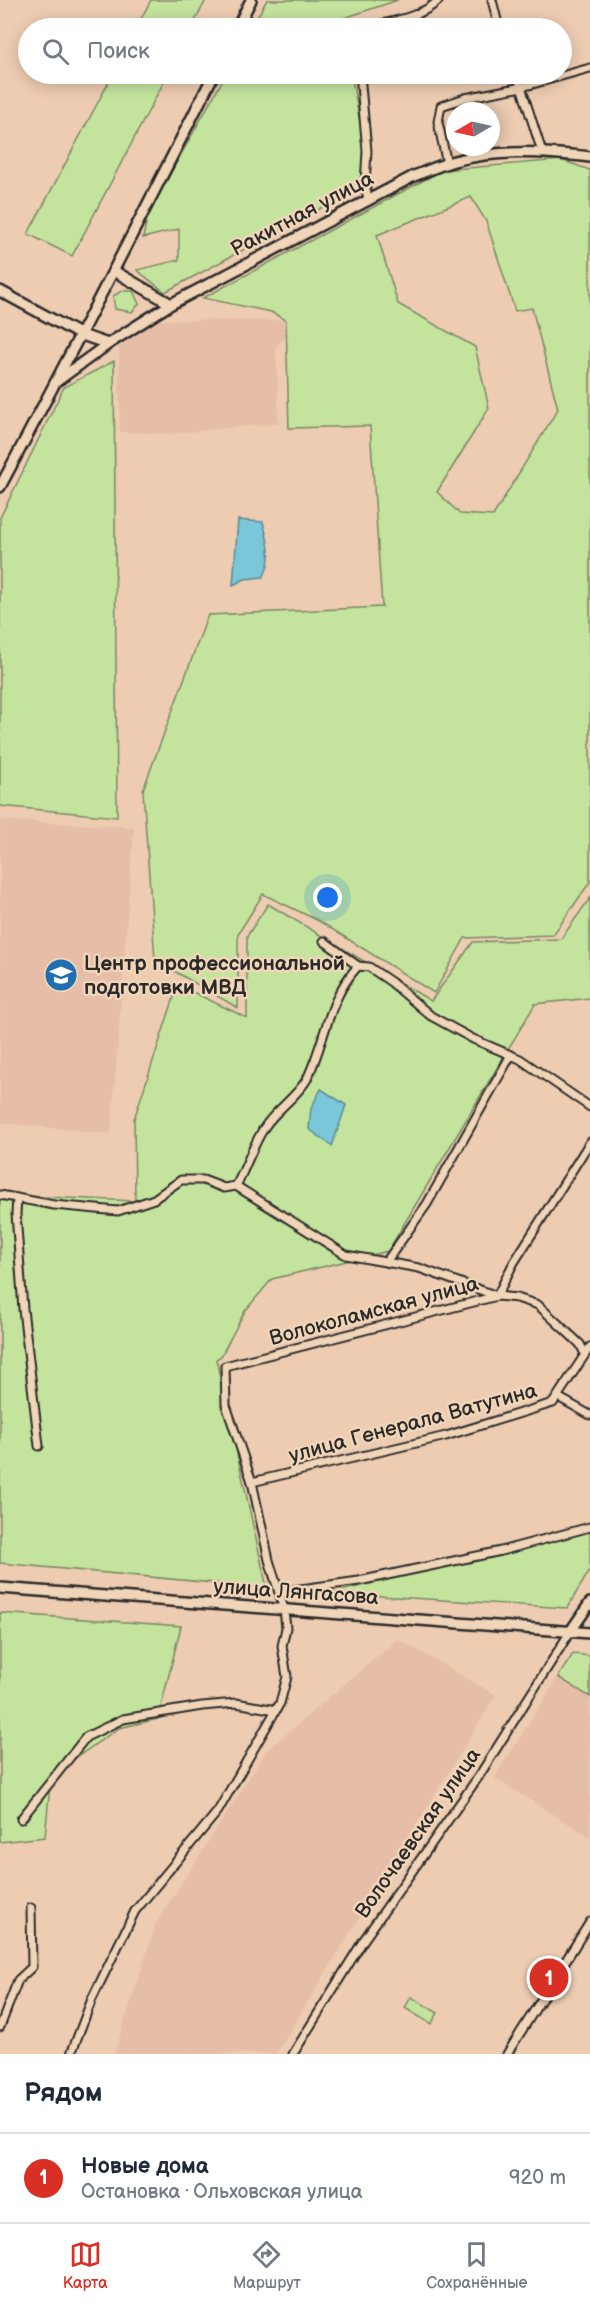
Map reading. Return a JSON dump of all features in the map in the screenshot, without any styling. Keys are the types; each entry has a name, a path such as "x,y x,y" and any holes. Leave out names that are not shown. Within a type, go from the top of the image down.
{"street":[{"path":"242,18 251,0"},
{"path":"405,18 434,5 439,0"},
{"path":"492,0 496,18"},
{"path":"572,73 590,68"},
{"path":"0,487 57,381 79,334 114,271 209,84"},
{"path":"361,84 367,152 365,184 368,200"},
{"path":"521,84 542,152"},
{"path":"447,164 438,122 441,106 465,98 533,84"},
{"name":"Ракитная улица","path":"57,381 108,344 171,304 414,176 447,164 496,154 542,152 590,158"},
{"path":"114,271 171,304"},
{"path":"0,291 79,334 108,344"},
{"path":"324,941 358,966 369,967 391,982 431,1016 473,1039 520,1059 590,1107"},
{"path":"236,1186 265,1126 306,1080 325,1025 340,991 347,978 358,966"},
{"path":"386,1262 427,1204 511,1055"},
{"name":"Волоколамская улица","path":"252,1482 226,1405 225,1366 497,1296 513,1264 590,1142"},
{"path":"0,1195 54,1205 118,1211 154,1199 181,1180 203,1180 224,1188 236,1186 346,1255 419,1268 497,1296 517,1298 538,1305 588,1351"},
{"path":"17,1198 16,1214 23,1309 39,1446"},
{"name":"улица Генерала Ватутина","path":"252,1482 446,1436 553,1403 588,1351"},
{"path":"558,1397 590,1415"},
{"path":"71,2054 92,1999 135,1911 218,1811 276,1710 287,1677 282,1646 286,1628 284,1609 269,1560 252,1482"},
{"path":"279,1592 370,1579 501,1551 590,1527"},
{"name":"улица Лянгасова","path":"0,1588 590,1633"},
{"path":"570,1632 590,1603"},
{"name":"Волочаевская улица","path":"292,2054 363,1941 479,1776 570,1632"},
{"path":"21,1820 86,1737 123,1719 236,1703 276,1710"},
{"path":"0,2027 18,1980 32,1967 31,1908"},
{"path":"507,2054 590,1922"}],"shaded area":[{"path":"154,320 286,320 288,334 276,347 279,423 168,434 120,432 119,347"},
{"name":"Центр профессиональной подготовки МВД","path":"0,820 134,827 111,1134 0,1123"},
{"path":"398,1639 496,1695 276,2054 114,2054 156,1923 267,1750"},
{"path":"558,1677 590,1697 590,1837 494,1778"}],"green space":[{"path":"151,0 206,0 196,18 141,18"},
{"path":"267,0 398,0 344,18 257,18"},
{"path":"108,84 163,84 72,256 28,234"},
{"path":"220,84 353,84 371,181 165,292 137,270 179,260 179,229 143,238 148,214"},
{"path":"561,160 590,170 590,882 553,935 465,938 434,993 319,921 263,894 238,934 238,1008 155,960 143,790 208,615 382,607 370,426 289,428 286,320 271,312 203,298 443,170","holes":["471,197 486,221 515,311 532,308 558,409 493,516 460,514 437,492 489,408 475,347 398,304 377,235"]},
{"path":"122,291 133,291 139,304 132,312 115,309 113,296"},
{"path":"114,361 117,817 0,806 0,518 64,387"},
{"path":"590,898 590,998 535,1004 388,1251 272,1279 245,1311 221,1356 216,1359 267,1588 0,1563 0,1195 135,1201 134,1119 178,985 247,1018 247,936 268,904 431,1001 473,942 561,939"},
{"path":"590,1531 590,1570 567,1608 332,1593"},
{"path":"0,1613 181,1626 158,1719 119,1728 51,1775 45,1837 0,1842"},
{"path":"573,1654 590,1656 590,1697 558,1677"},
{"path":"411,1997 438,2013 431,2024 405,2008"}],"water":[{"path":"238,520 263,522 269,557 263,577 245,579 233,585"},
{"path":"321,1089 346,1105 332,1146 309,1129 311,1108"}],"place":[{"name":"Центр профессиональной подготовки МВД","path":"61,975"},
{"name":"Новые дома","path":"549,1978"}]}
